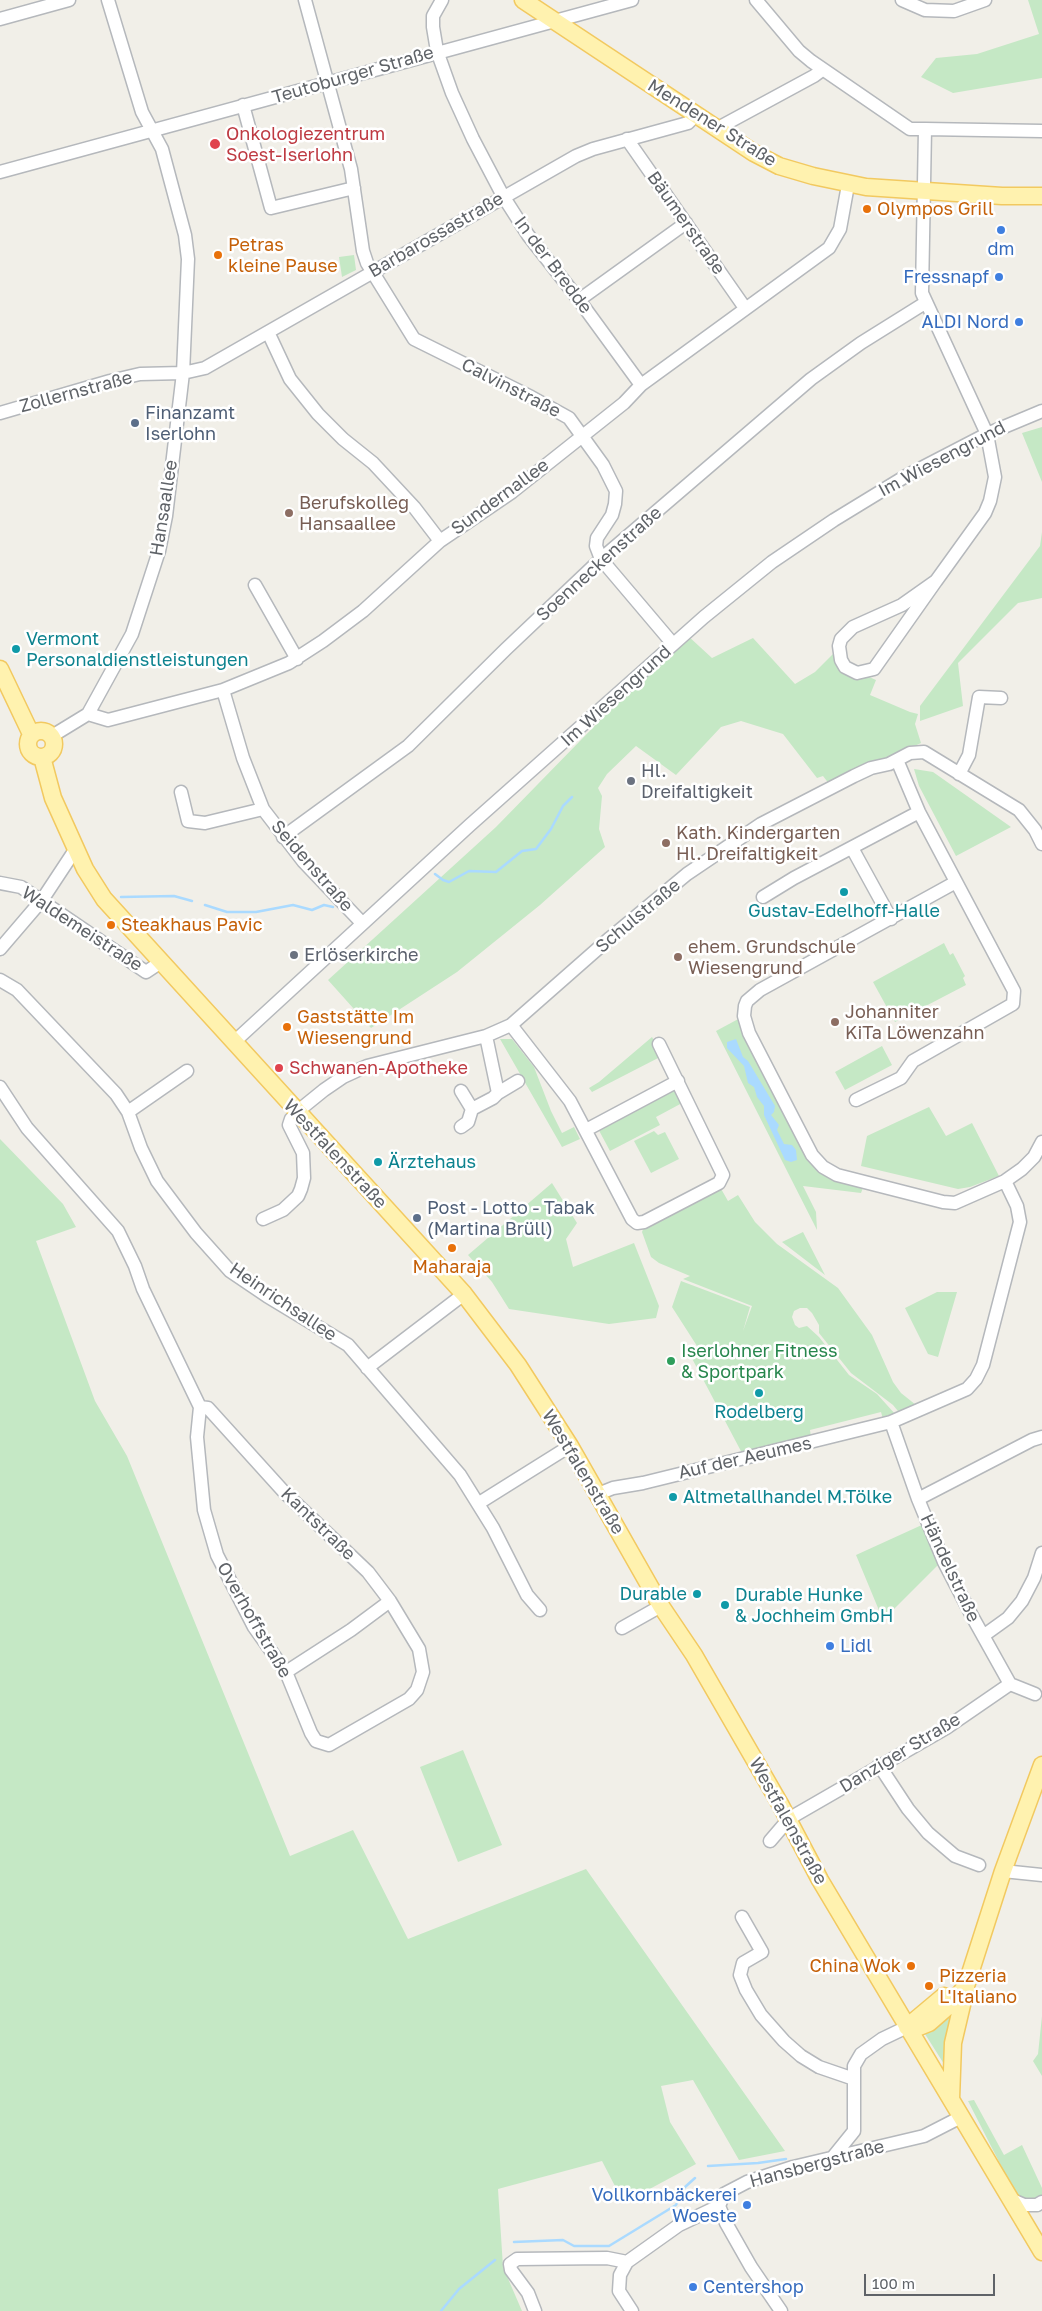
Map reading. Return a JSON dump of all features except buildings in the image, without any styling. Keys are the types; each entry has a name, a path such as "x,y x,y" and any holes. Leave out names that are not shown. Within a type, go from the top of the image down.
{"main road":[{"name":"Mendener Straße","path":"523,0 754,153 779,166 848,185 925,192 1042,196"},
{"path":"0,669 31,734"},
{"path":"42,730 52,736 53,749 42,757 34,755 28,749 27,741 31,734 42,730"},
{"name":"Westfalenstraße","path":"42,757 53,798 75,850 104,899 464,1294 497,1335 570,1446 661,1606 694,1655 820,1880 1042,2252"},
{"path":"951,2101 953,2043 966,1986 1042,1755"},
{"path":"1032,1789 1042,1765"},
{"path":"907,2026 951,1990 966,1974 974,1960"},
{"path":"907,2026 919,2027 929,2023 966,1986"}],"street":[{"path":"0,19 69,0"},
{"name":"Hansaallee","path":"52,736 88,714 132,634 154,569 166,516 183,373 188,259 186,241 166,162 142,112 108,0"},
{"name":"Calvinstraße","path":"305,0 354,188 362,251 373,272 414,339 569,418 603,465 616,491 612,515 597,538 596,546 601,559"},
{"name":"In der Bredde","path":"442,0 433,16 437,51 465,123 504,196 528,235 579,300 641,385"},
{"name":"Teutoburger Straße","path":"0,172 437,51 554,22 632,0"},
{"path":"756,0 799,51 822,70 910,129 1042,131"},
{"path":"902,0 925,10 954,11 985,0"},
{"path":"718,128 822,70"},
{"path":"243,105 271,208 354,188"},
{"name":"Barbarossastraße","path":"183,373 205,368 576,156 626,139 688,123 696,115"},
{"path":"925,129 922,293 987,434 994,466 994,486 985,513 874,669 857,673 845,666 841,660 838,646 841,639 853,627 902,604 936,581"},
{"name":"Bäumerstraße","path":"626,139 745,308"},
{"name":"Sundernallee","path":"88,714 108,720 223,690 297,659 363,611 440,541 512,492 624,403 641,385 829,248 840,229 848,185"},
{"path":"579,300 686,222"},
{"name":"Soenneckenstraße","path":"283,837 408,746 601,559 811,379 861,343 925,303"},
{"path":"268,332 290,379 318,414 343,439 373,463 414,507 440,541"},
{"name":"Zollernstraße","path":"0,413 140,374 183,373"},
{"name":"Im Wiesengrund","path":"234,1042 267,1014 362,923 673,644 772,562 906,476 987,434 1042,411"},
{"path":"601,559 673,644"},
{"path":"255,585 297,659"},
{"name":"Seidenstraße","path":"223,690 244,758 263,809 283,837 362,923"},
{"path":"959,774 968,755 979,698 1001,698"},
{"name":"Schulstraße","path":"298,1112 342,1077 367,1066 486,1036 511,1025 656,899 741,836 854,776 910,753 924,752 1019,810 1042,844"},
{"path":"856,1100 901,1078 913,1061 1013,1004 1014,991 919,812 896,760"},
{"name":"Seidenstraße","path":"181,792 188,821 205,823 263,809"},
{"path":"763,897 794,878 919,812"},
{"path":"852,848 891,919"},
{"path":"0,949 42,900 75,850"},
{"path":"956,882 760,990 747,1001 745,1006 744,1016 749,1033 812,1155 823,1167 837,1175 946,1203 954,1203 965,1200 1005,1181 1028,1164 1042,1142"},
{"name":"Waldemeistraße","path":"0,883 21,886 146,972 161,962"},
{"name":"Heinrichsallee","path":"0,980 17,990 116,1094 128,1112 141,1148 157,1181 196,1233 230,1271 348,1346 460,1475 479,1503 507,1553 527,1595 540,1610"},
{"path":"511,1025 570,1101 632,1219 637,1223 644,1222 719,1183 723,1175 720,1165 659,1044"},
{"path":"486,1036 498,1093"},
{"path":"128,1112 187,1071"},
{"path":"461,1127 468,1122 472,1109 493,1098 518,1081"},
{"path":"586,1130 678,1081"},
{"name":"Kantstraße","path":"0,1087 27,1128 118,1231 135,1266 143,1290 200,1407 208,1408 284,1492 368,1572 390,1600 419,1649 424,1672 418,1690 409,1699 396,1709 339,1741 329,1745 316,1741"},
{"path":"461,1091 472,1109"},
{"path":"263,1218 283,1210 298,1196 301,1189 305,1163 303,1153 292,1136 289,1124 298,1112"},
{"name":"Auf der Aeumes","path":"598,1494 613,1488 644,1483 891,1422 966,1389 976,1379 982,1365 1020,1222 1017,1206 1005,1181"},
{"path":"367,1368 464,1294"},
{"name":"Overhoffstraße","path":"200,1407 197,1437 200,1476 204,1510 214,1546 227,1576 254,1627 286,1672 316,1741"},
{"name":"Händelstraße","path":"891,1422 918,1499 944,1562 1010,1684"},
{"path":"918,1499 1032,1440 1042,1438"},
{"path":"479,1503 570,1446"},
{"path":"983,1636 1008,1618 1022,1601 1034,1578 1042,1553"},
{"path":"286,1672 351,1630 390,1600"},
{"path":"622,1628 661,1606"},
{"path":"1010,1684 1035,1694"},
{"name":"Danziger Straße","path":"770,1840 788,1820 879,1765 946,1728 1010,1684"},
{"path":"879,1765 908,1810 928,1832 955,1856 979,1865"},
{"path":"1003,1871 1042,1876"},
{"path":"742,1917 762,1952 744,1963 740,1975 746,1990 762,2014 784,2041 801,2056 819,2068 854,2079"},
{"path":"826,2159 854,2131 854,2066 861,2054 882,2039 907,2026"},
{"name":"Hansbergstraße","path":"627,2262 679,2225 719,2206 724,2194 747,2182 826,2159 924,2136 961,2117"},
{"path":"854,2131 873,2147"},
{"path":"1010,2199 1024,2205 1039,2204 1029,2229"},
{"path":"719,2206 726,2223 751,2267 781,2311"},
{"path":"535,2311 528,2294 511,2270 510,2264 517,2259 607,2258 627,2262 620,2275 619,2291 630,2311"}],"green space":[{"path":"1028,0 1042,0 1042,78 953,93 921,77 936,58 977,54 1039,34"},
{"path":"354,255 356,270 342,277 339,257"},
{"path":"1042,427 1042,482 1022,433"},
{"path":"1042,532 1042,598 1018,603 958,663 963,706 920,721 920,706 1040,546"},
{"path":"687,635 712,658 753,638 795,684 815,672 833,654 837,663 876,680 870,695 918,714 915,724 921,743 830,785 823,776 817,778 783,734 741,721 721,727 676,775 636,746 607,774 598,788 602,796 599,829 605,847 540,905 457,972 371,1028 328,980 496,827 661,658"},
{"path":"914,769 933,772 1011,827 956,856 919,786"},
{"path":"944,943 950,955 953,953 965,976 963,978 966,985 895,1022 873,982"},
{"path":"742,1017 826,1170 864,1185 861,1193 803,1186 816,1212 817,1230 716,1031"},
{"path":"652,1037 662,1056 592,1092 589,1088 599,1082"},
{"path":"500,1039 512,1039 534,1067 551,1111 562,1133 574,1127 580,1139 562,1147"},
{"path":"882,1046 892,1065 845,1090 835,1072"},
{"path":"676,1083 684,1102 656,1117 660,1125 610,1151 595,1123"},
{"path":"929,1107 946,1136 972,1123 999,1176 970,1187 958,1189 861,1166 867,1136"},
{"path":"654,1131 658,1135 665,1132 679,1159 651,1173 634,1141"},
{"path":"0,1139 63,1204 76,1227 36,1241 95,1401 127,1456 290,1856 353,1830 408,1939 586,1869 785,2151 739,2160 693,2080 661,2086 670,2122 696,2164 633,2198 624,2196 617,2190 602,2161 498,2189 503,2267 522,2311 0,2311"},
{"path":"552,1183 577,1223 566,1239 573,1267 634,1243 659,1306 656,1318 609,1324 509,1309 492,1282 468,1255"},
{"path":"720,1187 728,1201 738,1195 755,1222 777,1244 838,1288 872,1335 893,1382 901,1393 921,1409 902,1416 893,1405 851,1373 819,1333 819,1325 812,1313 807,1308 800,1308 794,1311 792,1317 795,1325 799,1328 807,1326 819,1337 849,1375 877,1394 896,1415 883,1419 881,1412 810,1430 811,1437 743,1455 687,1349 697,1346 672,1307 681,1281 750,1307 743,1331 752,1306 683,1279 690,1276 659,1263 651,1257 642,1232 644,1227"},
{"path":"803,1232 825,1275 782,1242"},
{"path":"937,1292 957,1292 938,1357 928,1354 905,1308"},
{"path":"924,1524 941,1562 883,1620 856,1555"},
{"path":"463,1750 502,1845 458,1862 420,1767"},
{"path":"956,2004 945,2064 944,2064 925,2034"},
{"path":"1042,2016 1042,2076 1033,2061 1038,2054"},
{"path":"974,2100 1004,2155 1022,2145 1042,2188 1042,2195 1032,2200 1018,2199 968,2101"}],"water":[{"path":"736,1039 743,1057 748,1061 775,1106 774,1112 771,1115 779,1125 777,1130 784,1144 792,1145 796,1150 797,1160 791,1162 785,1160 764,1115 764,1106 757,1097 754,1087 748,1083 744,1066 727,1048 727,1042"}],"waterway":[{"path":"435,874 449,882 469,871 496,872 522,851 536,849 551,829 563,806 572,797"},
{"path":"121,897 174,896 192,901"},
{"path":"205,905 227,912 256,912 293,905 312,910 324,905 333,907"},
{"path":"708,2166 786,2159"},
{"path":"514,2242 563,2240 574,2246 609,2246 676,2205 685,2187 695,2178"},
{"path":"441,2311 459,2289 495,2260"}],"place":[{"name":"Onkologiezentrum Soest-Iserlohn","path":"215,144"},
{"name":"Olympos Grill","path":"867,209"},
{"name":"dm","path":"1001,230"},
{"name":"Petras kleine Pause","path":"218,255"},
{"name":"Fressnapf","path":"999,277"},
{"name":"ALDI Nord","path":"1019,322"},
{"name":"Finanzamt Iserlohn","path":"135,423"},
{"name":"Berufskolleg Hansaallee","path":"289,513"},
{"name":"Vermont Personaldienstleistungen","path":"16,649"},
{"name":"Hl. Dreifaltigkeit","path":"631,781"},
{"name":"Kath. Kindergarten Hl. Dreifaltigkeit","path":"666,843"},
{"name":"Gustav-Edelhoff-Halle","path":"844,892"},
{"name":"Steakhaus Pavic","path":"111,925"},
{"name":"Erlöserkirche","path":"294,955"},
{"name":"ehem. Grundschule Wiesengrund","path":"678,957"},
{"name":"Johanniter KiTa Löwenzahn","path":"835,1022"},
{"name":"Gaststätte Im Wiesengrund","path":"287,1027"},
{"name":"Schwanen-Apotheke","path":"279,1068"},
{"name":"Ärztehaus","path":"378,1162"},
{"name":"Post - Lotto - Tabak (Martina Brüll)","path":"417,1218"},
{"name":"Maharaja","path":"452,1248"},
{"name":"Iserlohner Fitness & Sportpark","path":"671,1361"},
{"name":"Rodelberg","path":"759,1393"},
{"name":"Altmetallhandel M.Tölke","path":"673,1497"},
{"name":"Durable","path":"697,1594"},
{"name":"Durable Hunke & Jochheim GmbH","path":"725,1605"},
{"name":"Lidl","path":"830,1646"},
{"name":"China Wok","path":"911,1966"},
{"name":"Pizzeria L'Italiano","path":"929,1986"},
{"name":"Vollkornbäckerei Woeste","path":"747,2205"},
{"name":"Centershop","path":"693,2287"}]}
